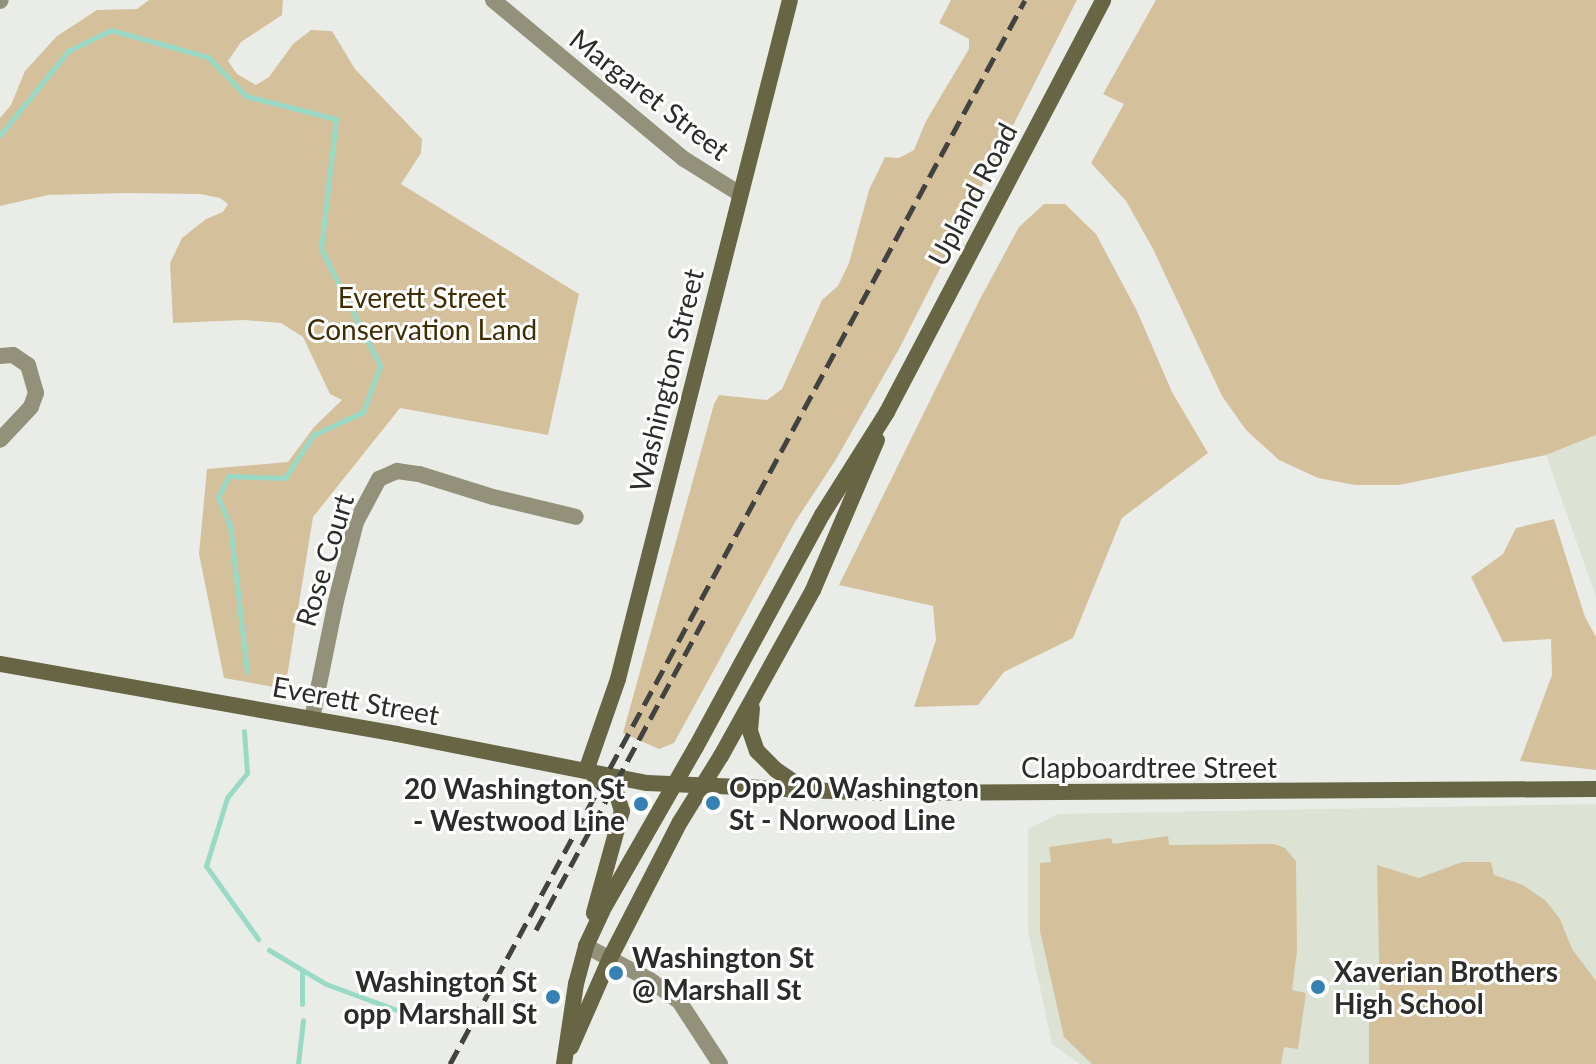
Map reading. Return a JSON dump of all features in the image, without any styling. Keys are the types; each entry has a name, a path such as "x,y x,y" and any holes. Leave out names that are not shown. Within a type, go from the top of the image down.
{"main road":[{"name":"Washington Street","path":"586,771 618,679 790,0"},
{"name":"Upland Road","path":"674,785 822,515 887,412 1103,0"},
{"name":"Upland Road","path":"703,786 754,699 829,557 887,412"},
{"name":"Everett Street","path":"0,664 586,771 674,785 703,786"},
{"path":"754,699 750,731 757,751 776,770 805,789"},
{"path":"565,1062 571,1006 622,811 617,795 586,771"},
{"path":"586,946 602,911 674,785"},
{"path":"565,1062 610,958 680,822 703,786"},
{"name":"Clapboardtree Street","path":"703,786 876,793 1158,794 1596,789"}],"street":[{"name":"Margaret Street","path":"493,0 684,159 740,194"},
{"path":"0,356 13,355 28,365 36,393 31,407 0,440"},
{"name":"Rose Court","path":"312,719 332,615 356,522 379,479 397,471 419,474 493,497 576,517"},
{"path":"586,946 679,1001 720,1064"}],"shaded area":[{"path":"1596,435 1596,597 1546,455"},
{"name":"Xaverian Brothers High School","path":"1596,804 1596,1064 1080,1064 1052,1044 1028,931 1028,829 1058,814"}],"green space":[{"name":"Everett Street Conservation Land","path":"149,0 283,0 282,15 241,42 228,61 237,74 256,85 269,77 293,44 311,30 332,31 355,69 422,139 421,153 401,184 579,294 548,435 400,408 313,517 285,689 224,678 199,554 207,469 288,462 314,427 342,400 330,394 303,337 281,323 244,320 173,323 170,263 182,238 206,219 223,212 228,204 220,198 200,194 127,193 48,195 0,206 0,118 11,105 25,71 57,36 97,10 137,9"},
{"path":"951,0 1077,0 899,349 835,461 795,522 674,743 659,749 623,733 714,404 719,395 767,400 782,389 822,300 838,286 849,263 869,190 885,157 899,158 914,150 926,121 969,49 969,39 939,23"},
{"path":"1156,0 1596,0 1596,435 1546,455 1399,485 1355,485 1318,478 1279,460 1246,430 1222,396 1153,249 1126,201 1091,163 1124,104 1103,94"},
{"path":"1044,204 1065,204 1096,234 1137,311 1172,392 1208,453 1122,518 1073,638 1004,672 978,705 914,707 936,640 933,606 839,585 979,301 1019,227"},
{"path":"1554,519 1585,617 1596,637 1596,770 1520,761 1552,675 1551,639 1503,642 1471,577 1503,554 1516,528"},
{"path":"1168,836 1169,845 1274,844 1285,848 1296,861 1297,951 1292,990 1306,993 1298,1049 1284,1047 1281,1064 1092,1064 1064,1037 1040,931 1040,863 1051,862 1049,847 1111,838 1113,844"},
{"path":"1462,862 1491,862 1494,875 1523,885 1546,901 1560,919 1572,949 1596,981 1596,1064 1369,1064 1369,1003 1380,1002 1377,865 1419,878"}],"waterway":[{"path":"0,135 68,51 111,30 208,57 246,96 336,119 321,249 380,366 363,412 313,435 285,478 229,476 218,497 230,525 247,672"},
{"path":"244,731 247,773 227,798 206,866 258,939"},
{"path":"269,950 326,984 432,1023"},
{"path":"302,970 302,1004"},
{"path":"298,1064 303,1020"}],"railway":[{"path":"450,1064 1025,0"},
{"path":"536,930 705,617"}],"place":[{"name":"Opp 20 Washington St - Norwood Line","path":"713,803"},
{"name":"20 Washington St - Westwood Line","path":"641,804"},
{"name":"Washington St @ Marshall St","path":"616,973"},
{"name":"Xaverian Brothers High School","path":"1318,987"},
{"name":"Washington St opp Marshall St","path":"553,997"}]}
